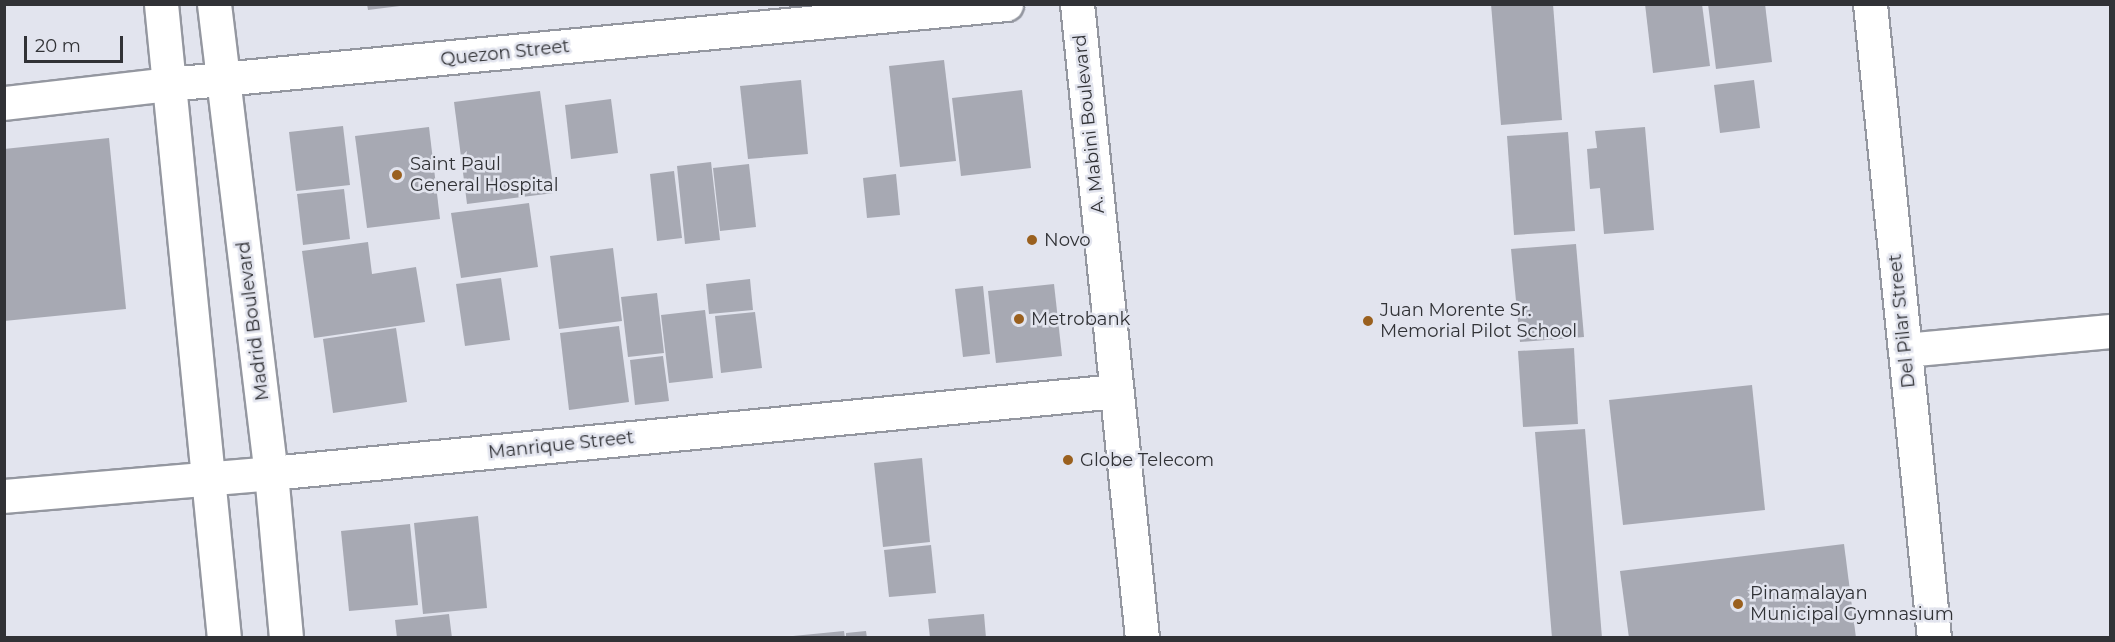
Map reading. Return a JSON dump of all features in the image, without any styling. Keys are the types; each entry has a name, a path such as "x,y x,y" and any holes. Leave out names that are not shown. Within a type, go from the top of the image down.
{"street":[{"path":"160,4 224,638"},
{"name":"Madrid Boulevard","path":"214,4 271,473 286,638"},
{"name":"Quezon Street","path":"4,104 169,84 223,81 1006,4"},
{"name":"A. Mabini Boulevard","path":"1077,4 1142,638"},
{"name":"Del Pilar Street","path":"1870,4 1934,638"},
{"path":"1905,350 2110,331"},
{"name":"Manrique Street","path":"4,496 271,473 1116,391"}],"building":[{"path":"367,4 400,4 400,6 368,10"},
{"path":"1491,4 1553,4 1562,120 1501,125"},
{"path":"1645,4 1702,4 1710,66 1653,73"},
{"path":"1708,4 1765,4 1772,62 1716,69"},
{"path":"944,60 956,161 900,167 889,66"},
{"path":"801,80 808,154 748,159 740,86"},
{"path":"1754,80 1760,128 1720,133 1714,85"},
{"path":"1022,90 1031,168 961,176 952,98"},
{"path":"540,91 554,193 467,204 454,102"},
{"path":"611,99 618,153 571,159 565,105"},
{"path":"343,126 350,185 296,191 289,132"},
{"name":"Saint Paul General Hospital","path":"429,127 440,219 367,228 355,136"},
{"path":"1645,127 1654,230 1604,234 1600,188 1590,189 1587,149 1597,148 1595,131"},
{"path":"1568,132 1575,231 1514,235 1507,136"},
{"path":"109,138 126,309 4,321 4,149"},
{"path":"711,162 720,240 685,244 677,166"},
{"path":"749,164 756,227 720,231 713,168"},
{"path":"674,171 682,238 657,241 650,174"},
{"path":"896,174 900,215 867,218 863,178"},
{"path":"344,189 350,239 303,245 297,194"},
{"path":"529,203 538,267 461,278 451,213"},
{"path":"368,242 372,274 416,267 425,322 314,338 302,251"},
{"path":"1576,244 1584,337 1520,342 1511,249"},
{"path":"613,248 622,321 559,329 550,256"},
{"path":"501,278 510,340 465,346 456,284"},
{"path":"750,279 753,310 709,314 706,284"},
{"path":"1054,284 1062,356 996,363 988,291"},
{"path":"983,286 990,354 963,357 955,289"},
{"path":"657,293 664,353 628,357 621,297"},
{"path":"705,310 713,378 669,383 661,315"},
{"path":"755,312 762,368 721,373 715,316"},
{"path":"619,326 629,402 569,410 560,333"},
{"path":"396,328 407,402 333,413 323,339"},
{"path":"1574,348 1578,424 1523,427 1518,351"},
{"path":"663,356 669,401 635,405 630,360"},
{"path":"1752,385 1765,510 1623,525 1609,400"},
{"path":"1585,429 1602,638 1552,638 1535,432"},
{"path":"922,458 930,542 883,547 874,463"},
{"path":"478,516 487,608 423,614 414,523"},
{"path":"410,524 418,605 349,611 341,531"},
{"name":"Pinamalayan Municipal Gymnasium","path":"1844,544 1856,638 1629,638 1620,571"},
{"path":"931,545 936,593 889,597 884,550"},
{"path":"449,614 452,638 397,638 395,620"},
{"path":"984,614 986,638 930,638 928,619"},
{"path":"844,631 845,638 793,638 793,636"},
{"path":"866,631 867,638 846,638 846,633"}],"place":[{"name":"Saint Paul General Hospital","path":"397,175"},
{"name":"Novo","path":"1032,240"},
{"name":"Metrobank","path":"1019,319"},
{"name":"Juan Morente Sr. Memorial Pilot School","path":"1368,321"},
{"name":"Globe Telecom","path":"1068,460"},
{"name":"Pinamalayan Municipal Gymnasium","path":"1738,604"}]}
